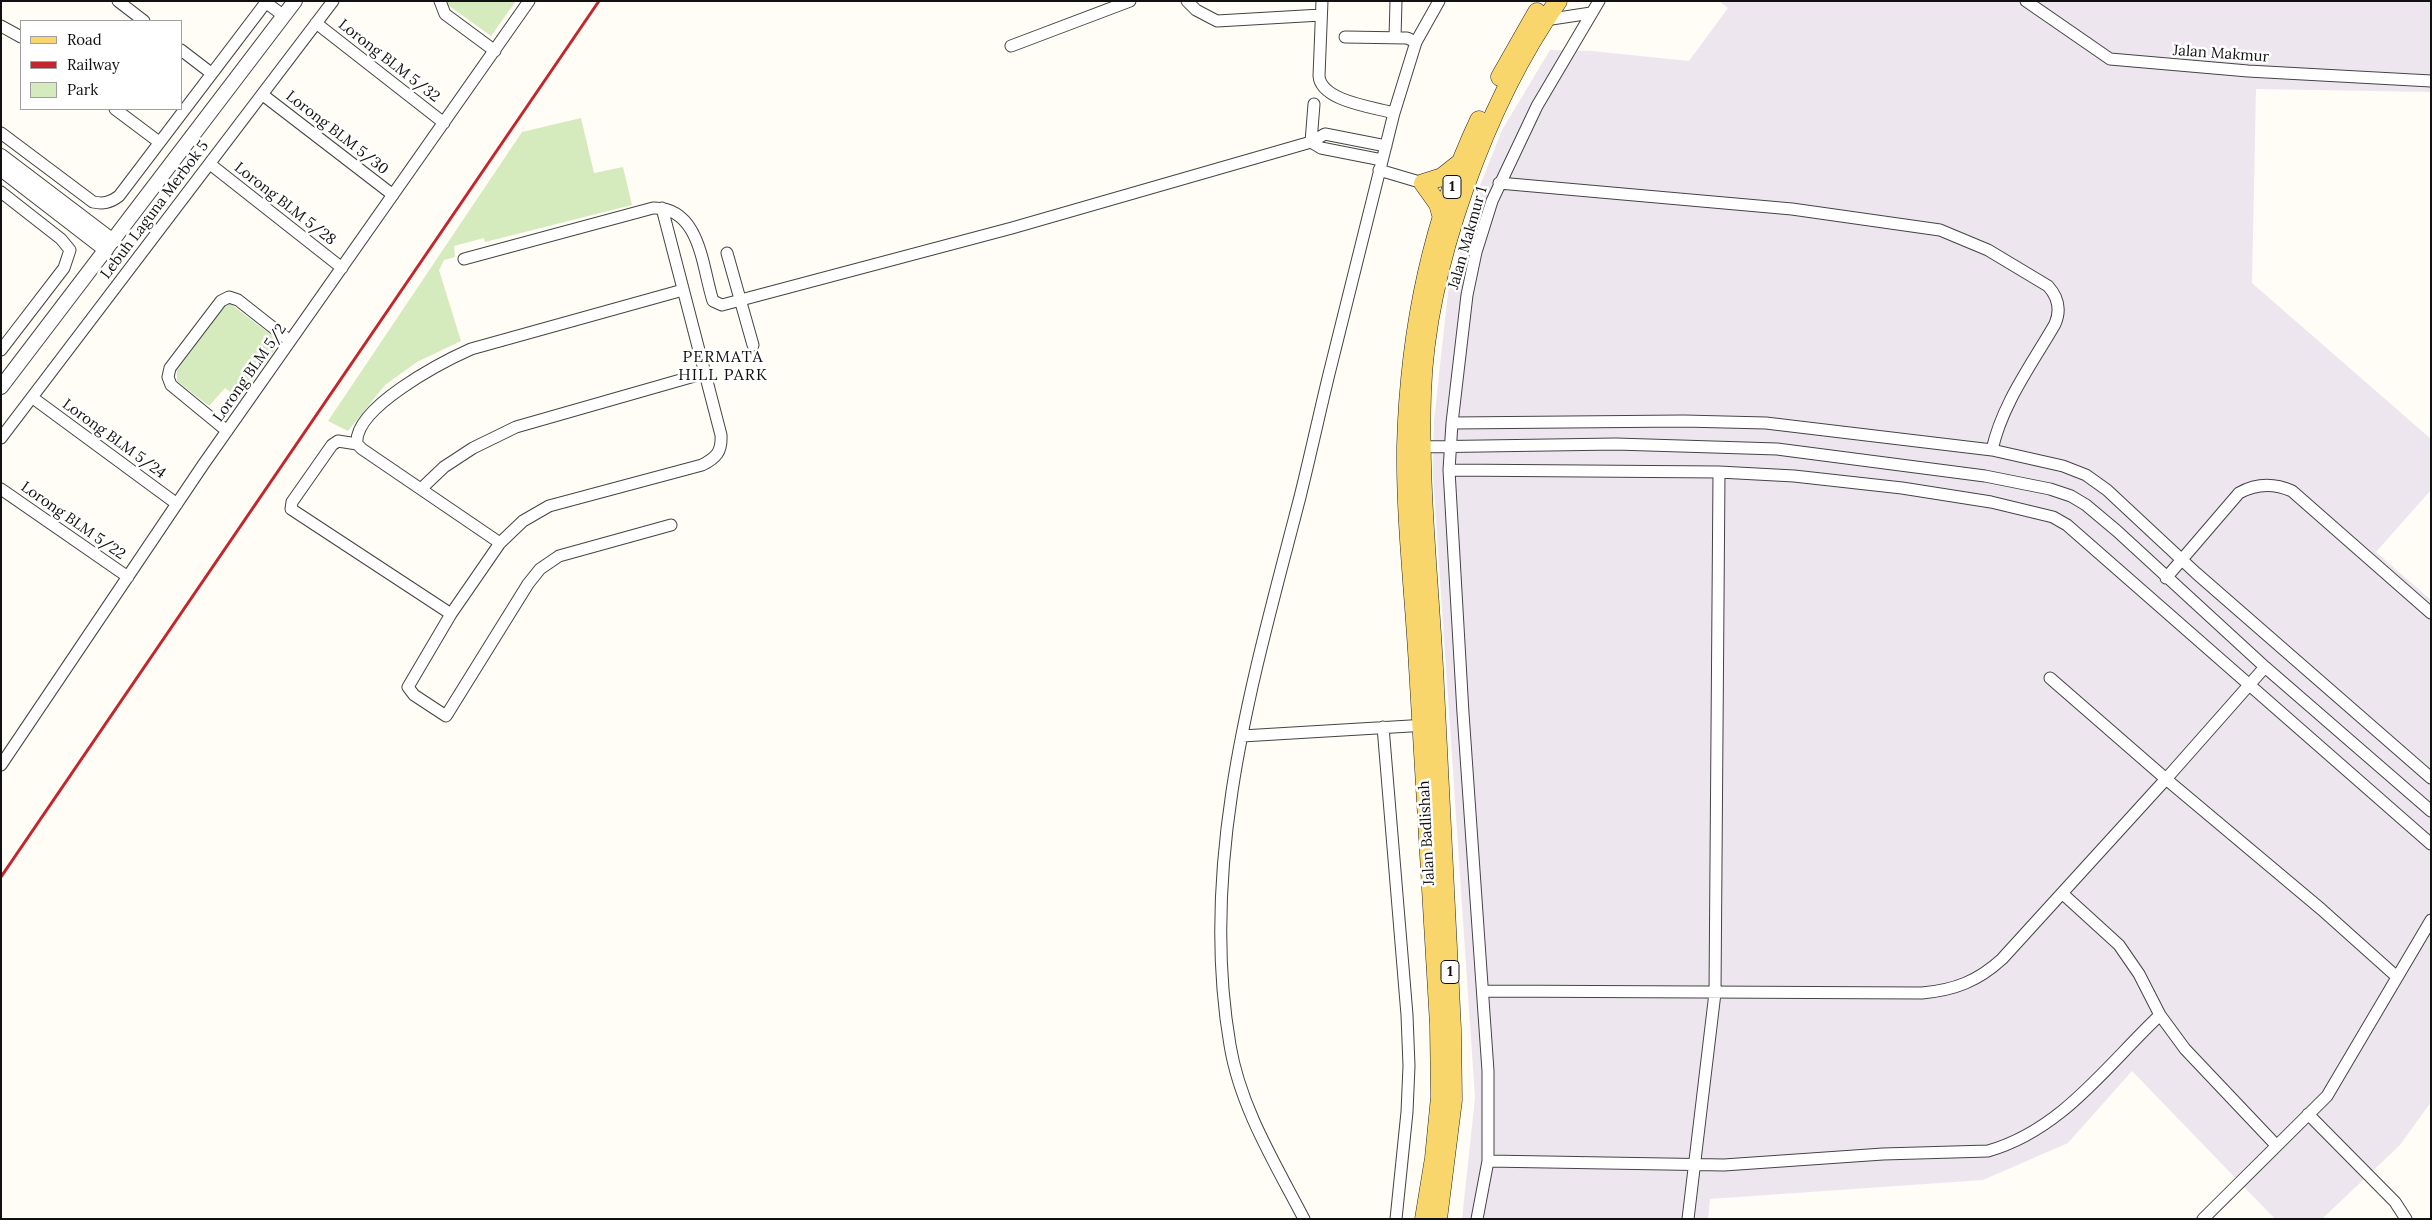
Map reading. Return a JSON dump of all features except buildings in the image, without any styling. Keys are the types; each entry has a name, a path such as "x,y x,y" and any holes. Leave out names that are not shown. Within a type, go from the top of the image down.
{"main road":[{"name":"1","path":"1414,447 1409,390 1422,294 1442,218 1461,161 1497,82 1544,1"},
{"name":"1","path":"1414,447 1434,296 1462,194 1489,126 1545,20 1558,1"},
{"path":"1442,218 1438,204 1423,183 1442,177 1461,161"},
{"name":"Jalan Badlishah","path":"1414,447 1429,725 1440,1097 1434,1158 1424,1219"},
{"name":"Jalan Badlishah","path":"1429,725 1452,1029 1453,1100 1438,1219"}],"street":[{"path":"118,1 143,20"},
{"name":"Lebuh Laguna Merbok 5","path":"1,387 295,1"},
{"name":"Lebuh Laguna Merbok 5","path":"1,438 333,1"},
{"path":"440,1 445,14 495,51"},
{"name":"Lorong BLM 5/2","path":"1,765 227,431 529,1"},
{"path":"1011,46 1130,1"},
{"path":"1187,1 1196,10 1217,21 1322,15"},
{"path":"1322,1 1319,76 1321,86 1329,94 1342,99 1394,112"},
{"path":"1396,1 1396,38"},
{"path":"1304,1219 1279,1172 1238,1078 1225,1012 1222,961 1224,869 1231,796 1249,695 1300,497 1380,165 1416,42 1439,1"},
{"name":"Jalan Makmur 1","path":"1477,1219 1488,1161 1488,1071 1484,991 1462,713 1449,470 1452,423 1467,295 1476,252 1499,183 1537,106 1599,1"},
{"name":"Jalan Makmur","path":"2026,1 2088,46 2110,59 2248,71 2431,81"},
{"path":"1,133 85,197 99,204 107,203 118,196 266,2 284,16"},
{"path":"1545,20 1591,13"},
{"name":"Lorong BLM 5/32","path":"316,24 444,123"},
{"path":"1,26 20,37"},
{"path":"1345,37 1407,38 1416,42"},
{"path":"182,51 211,73"},
{"name":"Lorong BLM 5/30","path":"263,95 393,195"},
{"path":"1311,142 1314,104"},
{"path":"116,110 159,142"},
{"path":"464,259 653,208 662,208 681,217 692,230 698,242 714,301 722,305 1012,228 1311,142 1325,134 1386,146"},
{"path":"1311,142 1321,148 1380,165 1423,183"},
{"path":"1,156 109,246"},
{"name":"Lorong BLM 5/28","path":"210,164 342,268"},
{"path":"1,169 109,246"},
{"path":"1499,183 1792,209 1916,225 1940,230 1988,250 2048,286 2053,292 2058,311 2055,324 2011,400 1995,436 1992,450"},
{"path":"1,350 64,268 70,250 61,239 44,225 4,198"},
{"path":"662,208 721,435 722,446 718,454 702,465 549,506 524,521 500,543 451,614 408,687 414,695 446,716 528,584 540,569 559,556 671,525"},
{"path":"728,253 753,345"},
{"path":"357,444 359,428 367,418 402,388 444,361 471,349 513,336 683,290"},
{"path":"227,431 171,385 168,377 170,368 221,301 229,297 238,300 290,341"},
{"path":"422,488 444,467 473,448 516,427 705,373"},
{"name":"Lorong BLM 5/24","path":"32,398 177,504"},
{"path":"1452,423 1684,421 1766,423 1992,450 2063,466 2086,475 2107,490 2182,560 2431,778"},
{"path":"451,614 291,509 292,502 335,442 357,444 500,543"},
{"path":"1414,447 1616,444 1738,446 1851,458 1986,476 2050,489 2071,496 2086,504 2265,667 2431,811"},
{"path":"1449,470 1719,472 1794,476 1902,488 1991,502 2053,517 2067,525 2431,844"},
{"path":"1688,1219 1715,993 1719,472"},
{"path":"2166,578 2239,493 2250,487 2280,486 2292,492 2333,526 2431,613"},
{"name":"Lorong BLM 5/22","path":"1,489 128,578"},
{"path":"1484,991 1922,993 1956,988 1987,972 2063,894 2265,667"},
{"path":"2050,678 2166,779 2321,909 2397,977"},
{"path":"1242,736 1429,725"},
{"path":"1383,727 1406,1006 1409,1066 1406,1121 1396,1219"},
{"path":"2063,894 2119,944 2139,974 2160,1015 2184,1050 2276,1144"},
{"path":"2202,1219 2276,1144 2327,1096 2431,920"},
{"path":"1488,1161 1760,1164 1918,1153 1972,1153 2004,1147 2045,1125 2068,1108 2160,1015"},
{"path":"2308,1114 2395,1202 2406,1219"}],"shaded area":[{"path":"1719,1 2431,1 2431,92 2256,89 2252,283 2431,439 2431,490 2376,552 2431,600 2431,1102 2400,1145 2322,1219 2275,1219 2132,1071 2068,1143 1983,1180 1710,1199 1708,1219 1462,1219 1475,1098 1433,475 1434,421 1448,292 1475,198 1502,130 1550,50 1592,51 1689,61 1728,8"}],"green space":[{"path":"445,1 516,1 491,36 445,3"},
{"path":"581,118 594,173 623,167 632,205 485,242 484,238 454,246 455,257 444,260 439,270 461,341 417,362 385,385 348,431 328,421 522,132"},
{"path":"228,302 275,338 276,348 240,399 225,388 209,406 177,381 177,370"}],"railway":[{"path":"1,877 599,1"}],"district":[{"name":"PERMATA HILL PARK","path":"723,366"}]}
